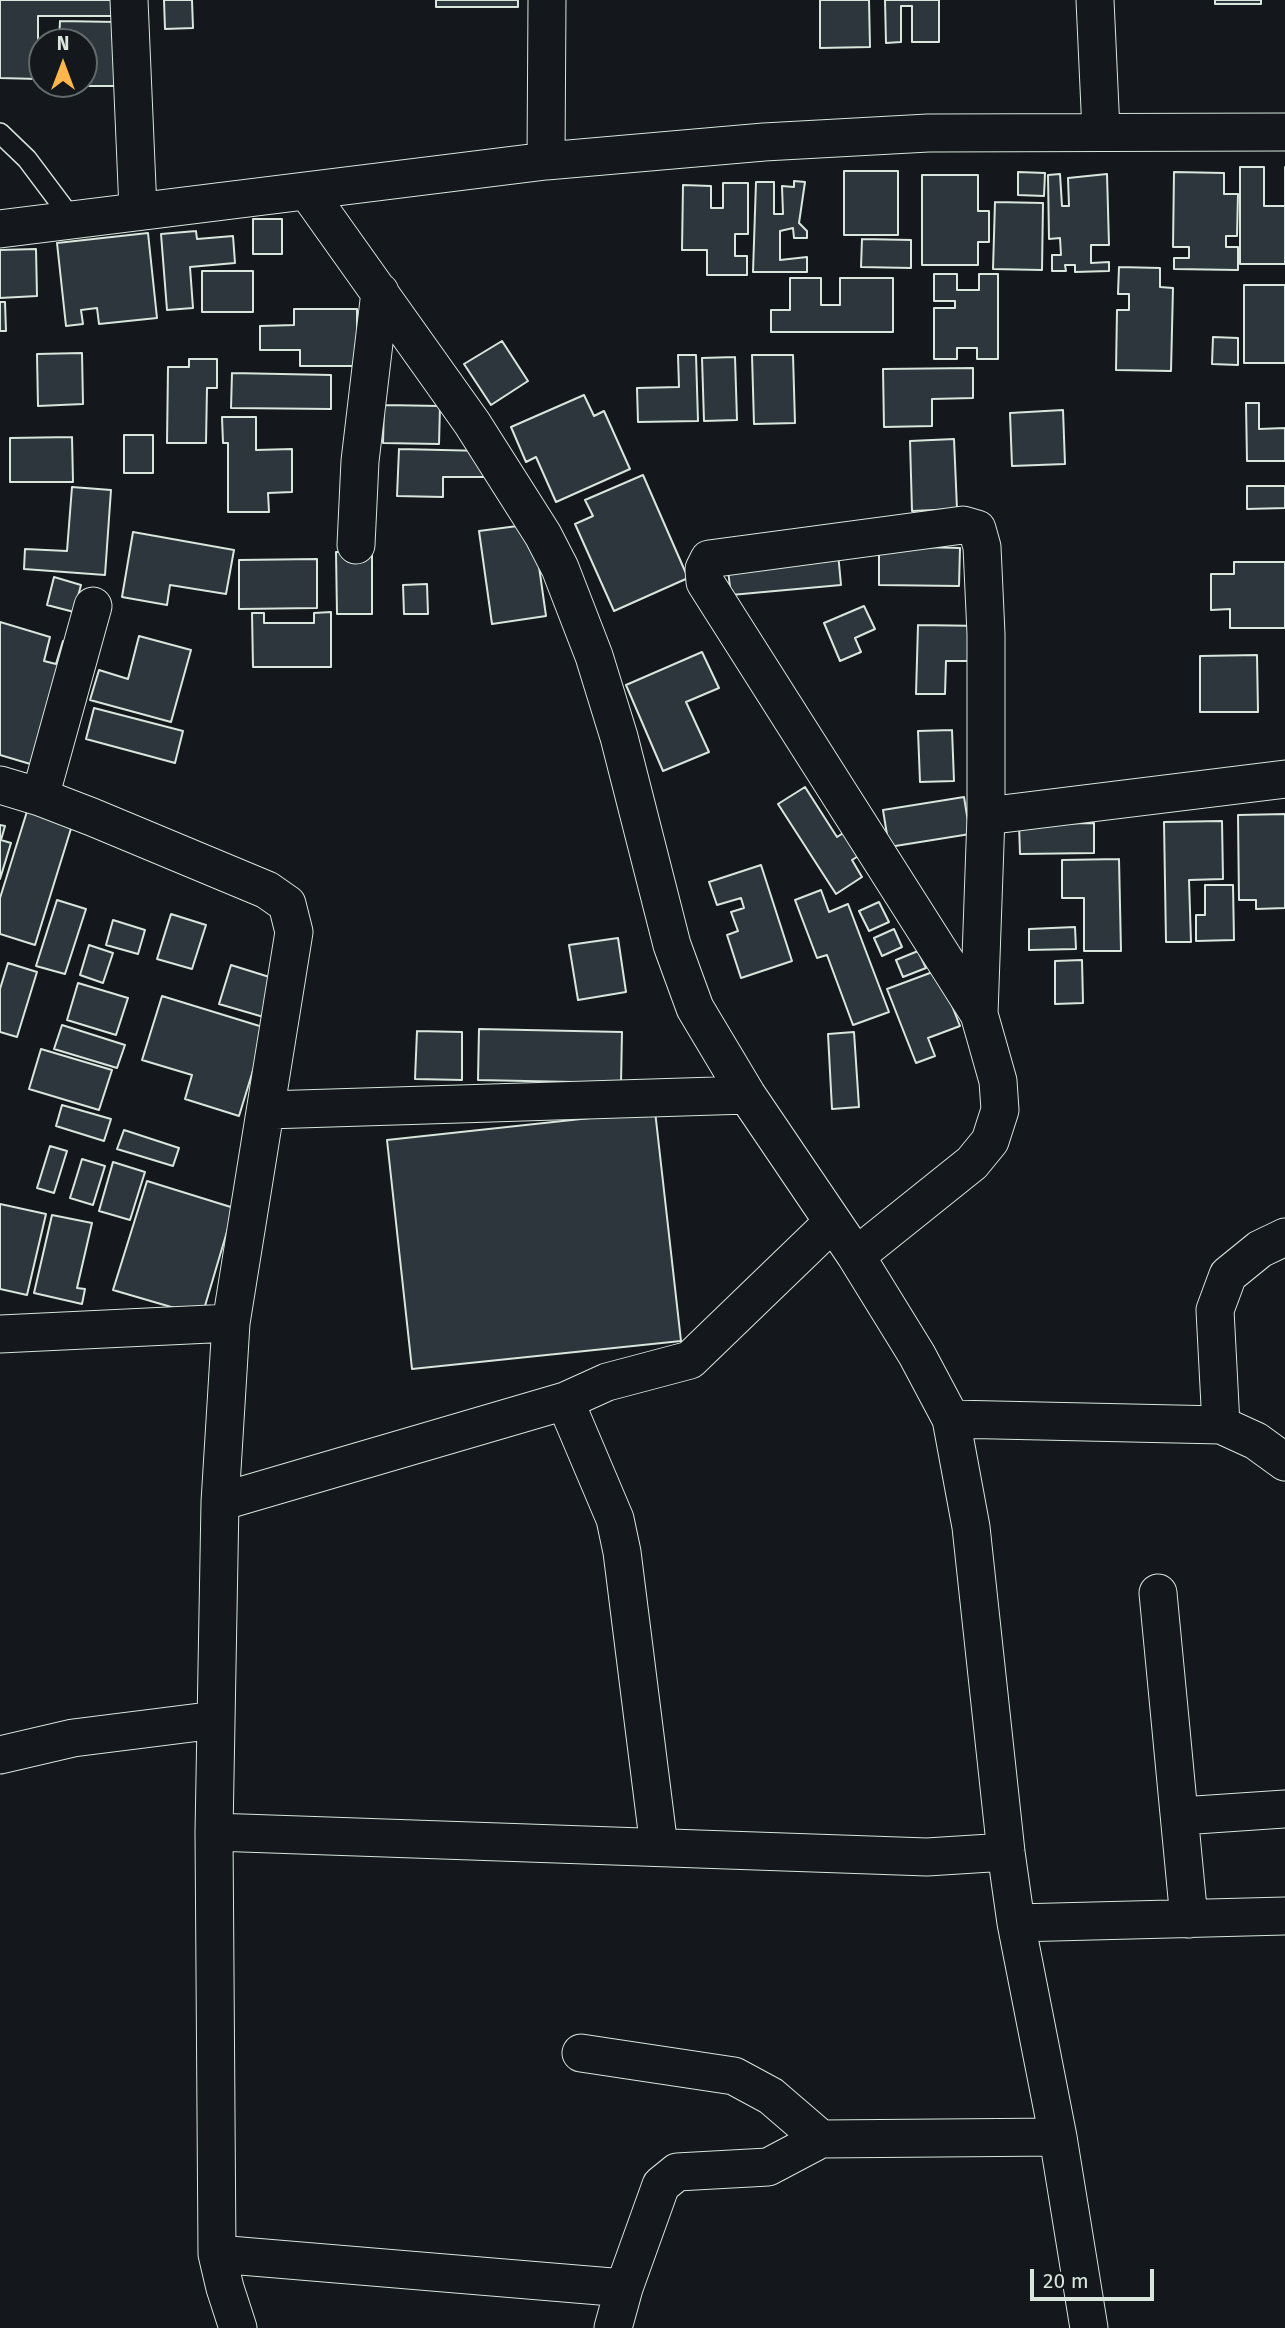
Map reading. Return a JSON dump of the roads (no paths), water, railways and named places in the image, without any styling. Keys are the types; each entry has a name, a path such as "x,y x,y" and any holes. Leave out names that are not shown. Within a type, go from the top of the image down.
{"street":[{"path":"129,0 138,210"},
{"path":"547,0 547,161"},
{"path":"1095,0 1101,131"},
{"path":"0,229 547,161 764,142 887,135 1101,131 1285,132"},
{"path":"307,191 472,423 521,498 560,568 594,656 619,737 671,944 695,1008 747,1095 856,1256 917,1355 951,1419 971,1527 1016,1923 1058,2137 1090,2328"},
{"path":"355,545 359,461 380,292"},
{"path":"856,1256 972,1163 990,1141 1000,1110 998,1081 979,1014 705,582 705,569 709,559 963,525 977,529 982,547 986,634 986,816 979,1014"},
{"path":"40,797 93,606"},
{"path":"986,816 1285,779"},
{"path":"0,785 40,797 267,890 287,904 294,932 231,1323 220,1502 214,1832 217,2254 238,2328"},
{"path":"267,1110 747,1095"},
{"path":"220,1502 565,1401 607,1382 690,1360 833,1222"},
{"path":"1221,1425 1216,1310 1228,1275 1260,1249 1285,1237"},
{"path":"0,1334 231,1323"},
{"path":"565,1401 615,1519 622,1552 659,1847"},
{"path":"951,1419 1221,1425 1256,1441 1285,1462"},
{"path":"1158,1593 1189,1919"},
{"path":"0,1755 73,1738 216,1720"},
{"path":"1181,1816 1285,1808"},
{"path":"214,1832 927,1857 1006,1852"},
{"path":"1016,1923 1285,1916"},
{"path":"581,2053 734,2076 771,2095 821,2139"},
{"path":"612,2328 662,2185 677,2172 768,2167 821,2139 1058,2137"},
{"path":"217,2254 624,2288"}],"lane":[{"path":"0,133 27,159 72,219"}]}
